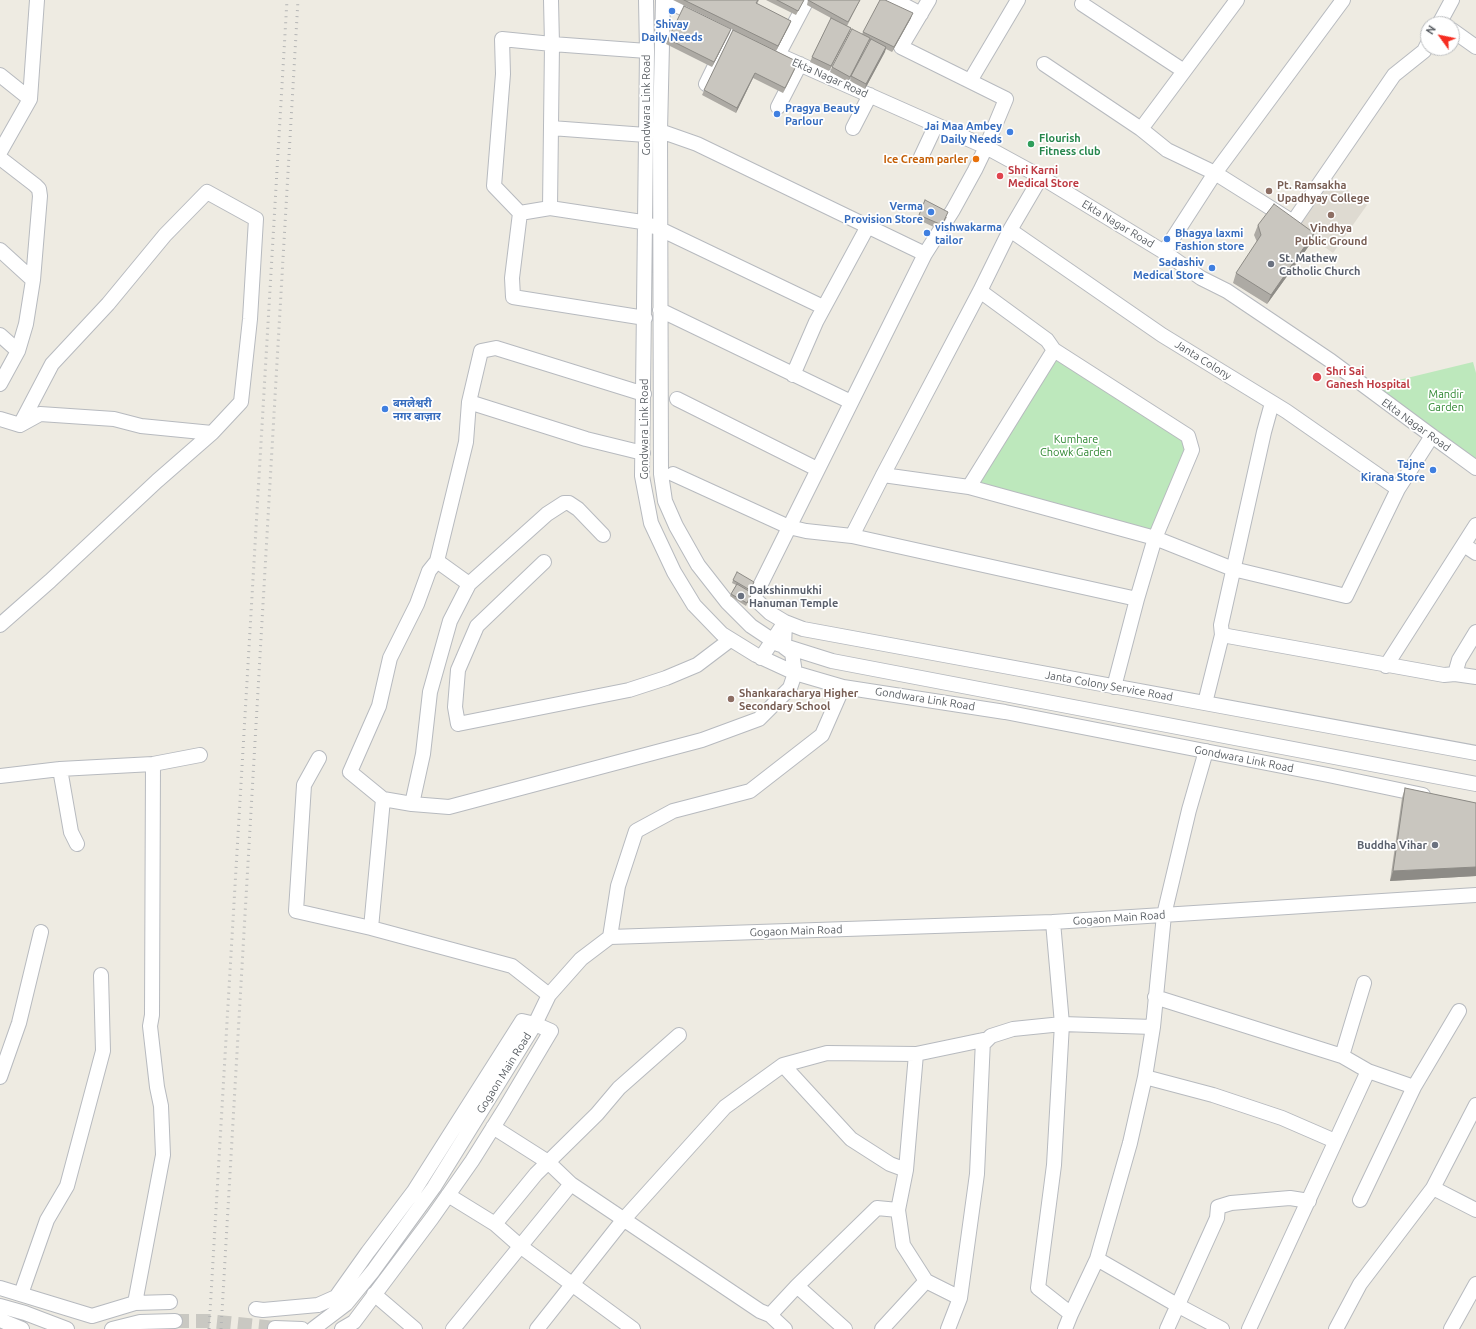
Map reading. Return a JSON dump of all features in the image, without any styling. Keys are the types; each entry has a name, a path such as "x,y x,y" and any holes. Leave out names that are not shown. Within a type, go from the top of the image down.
{"street":[{"path":"0,152 30,99 37,0"},
{"path":"550,208 552,44 551,0"},
{"name":"Gondwara Link Road","path":"646,0 646,224 642,476 651,523 674,572 694,605 722,634 761,658 795,673 843,687 1005,712 1328,775 1437,798"},
{"path":"644,394 496,348 481,351 469,402 466,442 437,561 429,571 417,604 390,658 379,706 350,772 383,800 449,807 702,740 759,719 790,688 795,673 792,653 751,626 727,602 698,565 676,526 665,501 661,474 660,310 662,230 660,131 664,0"},
{"name":"Ekta Nagar Road","path":"664,0 778,54 986,147 1041,177 1164,252 1201,278 1227,290 1331,361 1476,468"},
{"path":"778,54 807,0"},
{"path":"894,0 921,14"},
{"path":"789,526 925,254 953,210 986,147 1006,99 901,47 929,0"},
{"path":"970,81 1018,0"},
{"path":"1141,128 1238,0"},
{"path":"1164,252 1215,173 1344,0"},
{"path":"1444,16 1452,0"},
{"path":"1082,4 1184,70"},
{"path":"706,84 732,32"},
{"path":"1460,36 1476,47"},
{"path":"520,213 494,186 503,74 502,39 647,51"},
{"path":"1044,64 1141,128 1167,150 1215,173 1293,222 1394,75 1420,54"},
{"path":"778,107 800,64"},
{"path":"0,76 30,99"},
{"path":"853,128 870,95"},
{"path":"921,157 936,125"},
{"path":"551,128 646,135"},
{"path":"660,131 696,144 925,254"},
{"path":"0,158 35,185 40,196 33,280 26,324 18,351 0,384"},
{"path":"852,536 980,291 1010,230 1041,177"},
{"path":"0,625 212,433 241,402 250,319 256,218 208,192 165,235 108,304 52,364 20,425"},
{"path":"520,213 550,208 642,222 662,230 824,307"},
{"path":"520,213 512,278 513,297 645,318"},
{"path":"794,375 824,307 868,226"},
{"name":"Janta Colony","path":"1010,230 1162,334 1286,411 1398,489"},
{"path":"0,250 33,280"},
{"path":"980,291 1047,340 1054,350 1188,436 1192,450 1155,538 1114,687"},
{"path":"660,310 851,402"},
{"path":"0,335 18,351"},
{"path":"969,487 1054,350"},
{"path":"677,399 817,470"},
{"path":"469,402 586,440 643,453"},
{"path":"1205,703 1222,635 1221,625 1233,569 1272,403"},
{"path":"0,419 20,425 40,414 114,419 141,426 212,433"},
{"path":"883,475 969,487 1155,538 1233,569 1346,596 1398,489 1432,436"},
{"path":"673,474 789,526 806,531 852,536 1137,599"},
{"path":"412,804 423,754 430,692 450,621 469,584 547,514 564,503 569,503 578,509 603,535"},
{"path":"1386,666 1476,525"},
{"name":"Janta Colony Service Road","path":"789,526 754,598 770,613 784,622 803,629 1476,753"},
{"path":"1464,545 1476,553"},
{"path":"437,561 469,584"},
{"path":"544,562 476,626 458,670 455,707 458,724 629,690 666,678 697,665 730,640"},
{"path":"761,658 778,644 784,622"},
{"path":"1455,674 1459,660 1476,632"},
{"path":"1222,635 1386,666 1444,675 1455,674 1476,677"},
{"name":"Gondwara Link Road","path":"778,644 832,661 1476,784"},
{"path":"610,937 618,886 636,831 673,812 750,791 822,735 843,687"},
{"path":"1065,1329 1097,1259 1130,1143 1145,1077 1153,1027 1164,915 1189,810 1206,751"},
{"path":"0,776 60,769 153,764 200,755"},
{"path":"319,758 304,785 296,911 372,928 512,966 549,996"},
{"path":"135,1303 163,1155 161,1106 157,1087 150,1026 152,1015 153,764"},
{"path":"60,769 71,832 77,844"},
{"path":"372,928 383,800"},
{"name":"Gogaon Main Road","path":"313,1329 346,1304 373,1271 434,1187 535,1024 549,996 581,959 610,937 1053,922 1476,896"},
{"path":"1053,922 1062,1024 1054,1165 1038,1288 1071,1314"},
{"path":"0,1077 19,1023 41,932"},
{"path":"21,1294 47,1220 67,1186 103,1051 101,975"},
{"path":"1342,1056 1364,983"},
{"path":"1155,998 1342,1056 1368,1071 1414,1087"},
{"path":"1360,1200 1414,1087 1459,1011"},
{"path":"256,1309 263,1310 318,1306 336,1297 414,1191 522,1021 535,1024 551,1031 493,1127 432,1218 354,1322 342,1329"},
{"path":"538,1329 624,1219 725,1107 783,1065 827,1053 916,1054 983,1040 984,1043 992,1036 1013,1029 1062,1024 1153,1027"},
{"path":"495,1224 536,1174 597,1114 618,1088 679,1035"},
{"path":"948,1329 960,1298 977,1174 983,1040"},
{"path":"916,1054 906,1170 898,1210 903,1245 926,1282 960,1298"},
{"path":"783,1065 851,1139 890,1164 906,1170"},
{"path":"1249,1329 1368,1071"},
{"path":"1145,1077 1213,1094 1282,1118 1335,1141"},
{"path":"1336,1329 1360,1284 1433,1188 1476,1106"},
{"path":"493,1127 548,1162 571,1184 760,1311 770,1315 785,1329"},
{"path":"454,1329 571,1184"},
{"path":"1433,1188 1476,1210"},
{"path":"448,1195 495,1224 520,1246 573,1284 630,1328"},
{"path":"1167,1329 1217,1218 1218,1207 1231,1203 1290,1198 1309,1201"},
{"path":"770,1315 797,1286 877,1208 898,1210"},
{"path":"1097,1259 1222,1329"},
{"path":"882,1329 926,1282"},
{"path":"1451,1329 1476,1284"},
{"path":"797,1286 845,1329"},
{"path":"0,1288 92,1316 135,1303 170,1302"},
{"path":"374,1294 415,1329"},
{"path":"0,1306 67,1329"},
{"path":"0,1320 16,1328"},
{"path":"112,1329 140,1322 175,1321"},
{"path":"275,1328 302,1329"}],"shaded area":[{"name":"Vindhya Public Ground","path":"1328,175 1367,205 1333,253 1295,226"}],"green space":[{"name":"Kumhare Chowk Garden","path":"1054,350 1188,436 1192,450 1155,538 969,487"},
{"name":"Mandir Garden","path":"1473,362 1476,373 1476,461 1374,386"}],"building":[{"path":"684,0 758,0 756,3 791,21 778,46"},
{"path":"777,0 804,0 798,11"},
{"path":"808,0 860,0 848,22"},
{"path":"880,0 885,0 913,13 894,47 863,32"},
{"path":"684,6 731,29 714,62 668,39"},
{"path":"831,18 851,28 831,66 812,57"},
{"path":"852,29 870,38 850,77 832,67"},
{"path":"733,30 798,62 785,88 755,73 737,108 704,90"},
{"path":"871,39 886,47 866,84 851,76"},
{"path":"925,200 948,212 942,225 919,215"},
{"name":"St. Mathew Catholic Church","path":"1274,204 1314,233 1271,295 1236,273 1261,235 1258,225"},
{"path":"737,572 754,582 750,590 733,580"},
{"name":"Dakshinmukhi Hanuman Temple","path":"737,584 752,593 747,603 731,594"},
{"name":"Buddha Vihar","path":"1405,788 1476,803 1476,867 1393,871"}],"tunnel":[{"path":"175,1321 209,1321 275,1328"}],"railway":[{"path":"209,1329 287,0"},
{"path":"221,1329 298,0"}],"place":[{"name":"Shivay Daily Needs","path":"672,11"},
{"name":"Pragya Beauty Parlour","path":"777,114"},
{"name":"Jai Maa Ambey Daily Needs","path":"1010,132"},
{"name":"Flourish Fitness club","path":"1031,144"},
{"name":"Ice Cream parler","path":"976,159"},
{"name":"Shri Karni Medical Store","path":"1000,176"},
{"name":"Pt. Ramsakha Upadhyay College","path":"1269,191"},
{"name":"Verma Provision Store","path":"931,212"},
{"name":"Vindhya Public Ground","path":"1331,215"},
{"name":"vishwakarma tailor","path":"927,233"},
{"name":"Bhagya laxmi Fashion store","path":"1167,239"},
{"name":"St. Mathew Catholic Church","path":"1271,264"},
{"name":"Sadashiv Medical Store","path":"1212,268"},
{"name":"Shri Sai Ganesh Hospital","path":"1317,377"},
{"name":"बमलेश्वरी नगर बाज़ार","path":"385,409"},
{"name":"Tajne Kirana Store","path":"1433,470"},
{"name":"Dakshinmukhi Hanuman Temple","path":"741,596"},
{"name":"Shankaracharya Higher Secondary School","path":"731,699"},
{"name":"Buddha Vihar","path":"1435,845"}]}
